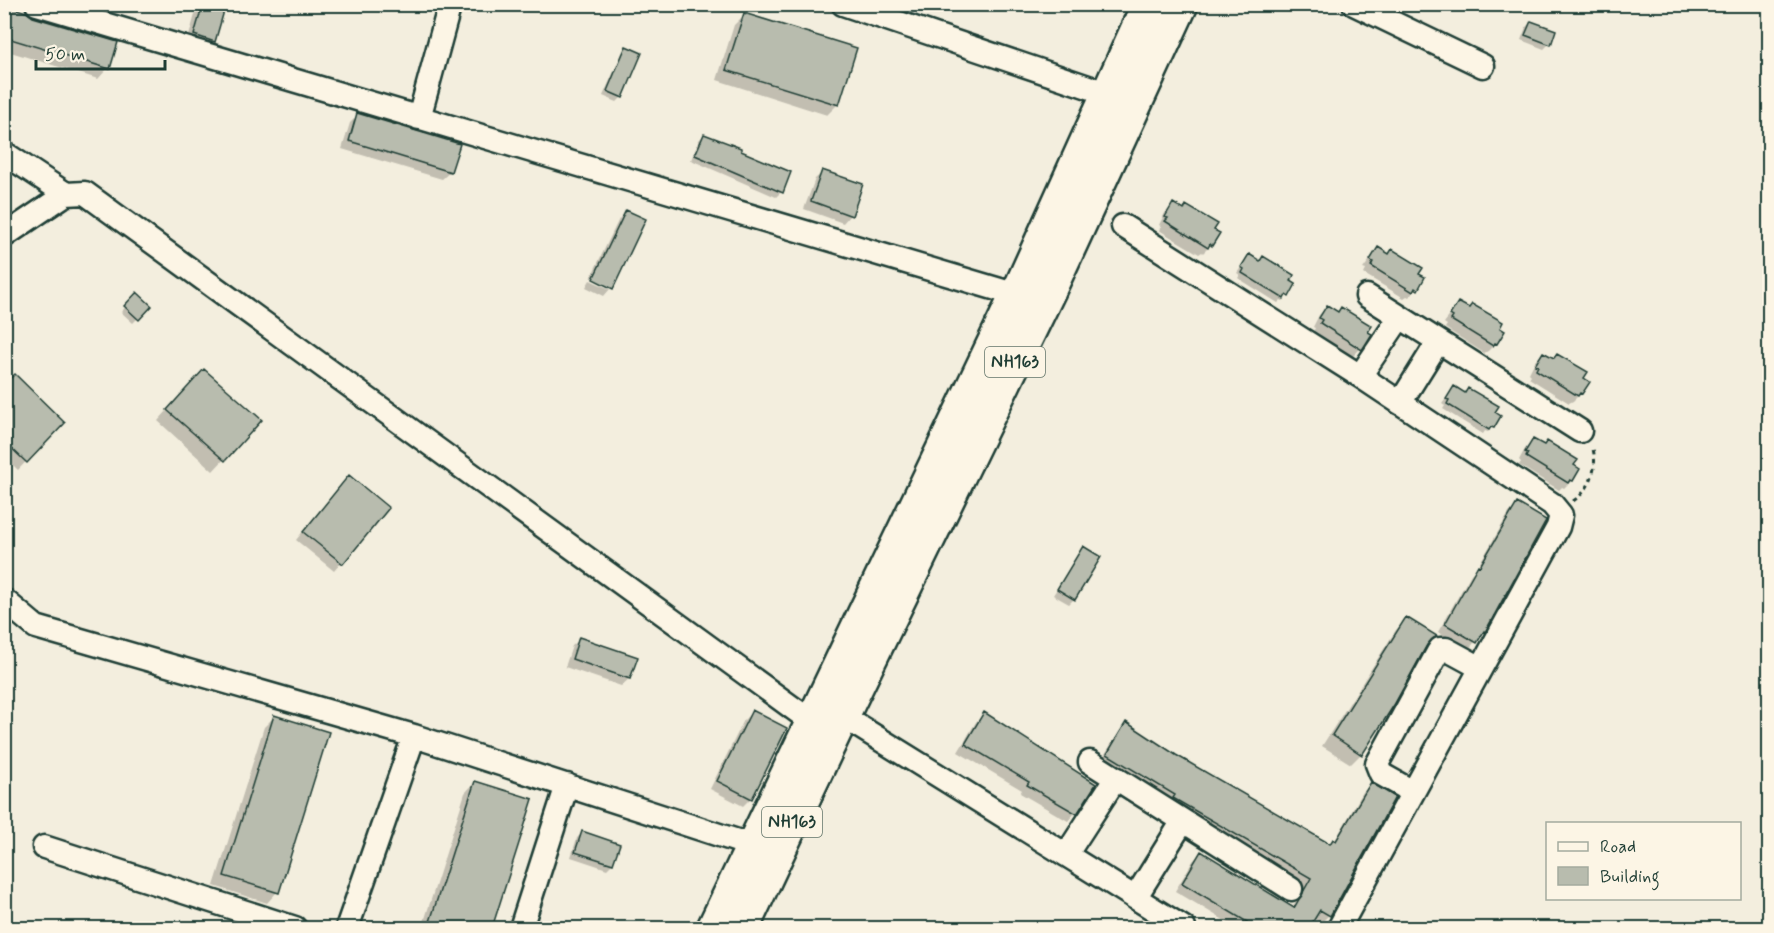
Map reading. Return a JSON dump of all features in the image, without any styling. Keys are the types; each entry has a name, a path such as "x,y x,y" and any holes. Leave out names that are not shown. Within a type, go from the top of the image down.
{"highway":[{"name":"NH163","path":"742,928 827,720 1149,4"},
{"name":"NH163","path":"714,928 753,846 827,720 1049,290 1181,4"}],"street":[{"path":"37,4 1017,295"},
{"path":"419,118 450,4"},
{"path":"843,4 1109,94"},
{"path":"1354,4 1483,66"},
{"path":"4,153 66,194"},
{"path":"4,236 66,194 85,193 827,720 1066,855 1184,928"},
{"path":"1123,226 1360,376 1559,510 1561,515 1558,527 1339,928"},
{"path":"1367,296 1580,431"},
{"path":"1360,376 1400,317"},
{"path":"1400,403 1438,342"},
{"path":"4,600 36,627 414,736 753,846"},
{"path":"1413,792 1381,774 1377,769 1379,760 1440,649 1446,649 1481,668"},
{"path":"347,928 414,736"},
{"path":"1090,762 1292,889"},
{"path":"1066,855 1116,778"},
{"path":"521,928 567,785"},
{"path":"1134,898 1183,821"},
{"path":"44,847 295,928"}],"path":[{"path":"1559,510 1585,492 1592,476 1593,451 1586,435 1580,431"}],"building":[{"path":"203,4 226,4 215,42 194,35"},
{"path":"4,5 26,12 33,17 118,42 110,69 4,37"},
{"path":"744,13 857,48 839,105 726,70"},
{"path":"1531,21 1556,30 1551,45 1525,35"},
{"path":"626,46 642,53 623,98 607,91"},
{"path":"357,113 460,144 451,172 349,141"},
{"path":"704,134 741,148 741,151 791,172 783,193 695,155"},
{"path":"822,170 863,184 852,216 811,201"},
{"path":"1173,203 1184,210 1186,205 1218,224 1214,230 1220,233 1212,246 1210,244 1208,248 1165,221"},
{"path":"626,210 646,219 613,289 593,279"},
{"path":"1378,247 1389,254 1392,249 1423,268 1419,274 1425,277 1418,290 1415,288 1413,292 1371,266 1373,262 1370,260"},
{"path":"1249,254 1260,261 1263,256 1294,275 1291,281 1296,284 1289,297 1286,295 1284,299 1242,273 1244,269 1241,267"},
{"path":"137,292 152,306 139,320 124,306"},
{"path":"1458,302 1469,308 1472,304 1503,322 1500,328 1505,331 1497,344 1493,346 1451,320 1453,317 1450,315"},
{"path":"1327,305 1338,312 1341,307 1372,326 1368,332 1372,334 1362,350 1320,323 1322,320 1319,318"},
{"path":"1543,352 1554,358 1557,354 1588,372 1584,378 1590,382 1582,394 1578,396 1536,370 1538,366 1535,365"},
{"path":"204,369 262,420 225,461 167,410"},
{"path":"15,374 65,423 27,463 4,441 4,384"},
{"path":"1454,386 1465,393 1468,388 1499,406 1495,412 1501,416 1494,428 1491,427 1489,430 1447,404 1449,400 1446,399"},
{"path":"1533,439 1544,445 1547,441 1578,460 1574,465 1580,469 1573,481 1570,480 1568,483 1526,457 1528,453 1525,452"},
{"path":"349,475 389,508 343,564 303,532"},
{"path":"1517,503 1546,520 1477,643 1445,624 1478,565 1480,566"},
{"path":"1083,546 1101,557 1075,600 1057,589"},
{"path":"1406,617 1437,636 1427,645 1394,705 1362,755 1332,735"},
{"path":"579,637 638,657 630,679 572,659"},
{"path":"752,710 787,728 752,799 717,781"},
{"path":"984,712 1096,784 1077,814 1027,785 1029,782 965,744"},
{"path":"274,715 329,732 279,893 224,876"},
{"path":"1126,722 1176,755 1330,844 1333,839 1336,841 1371,782 1395,797 1330,916 1320,910 1309,928 1257,928 1182,883 1201,851 1294,908 1311,878 1173,798 1175,795 1107,754"},
{"path":"475,781 533,799 492,928 428,928"},
{"path":"582,831 620,844 613,864 575,852"}]}
